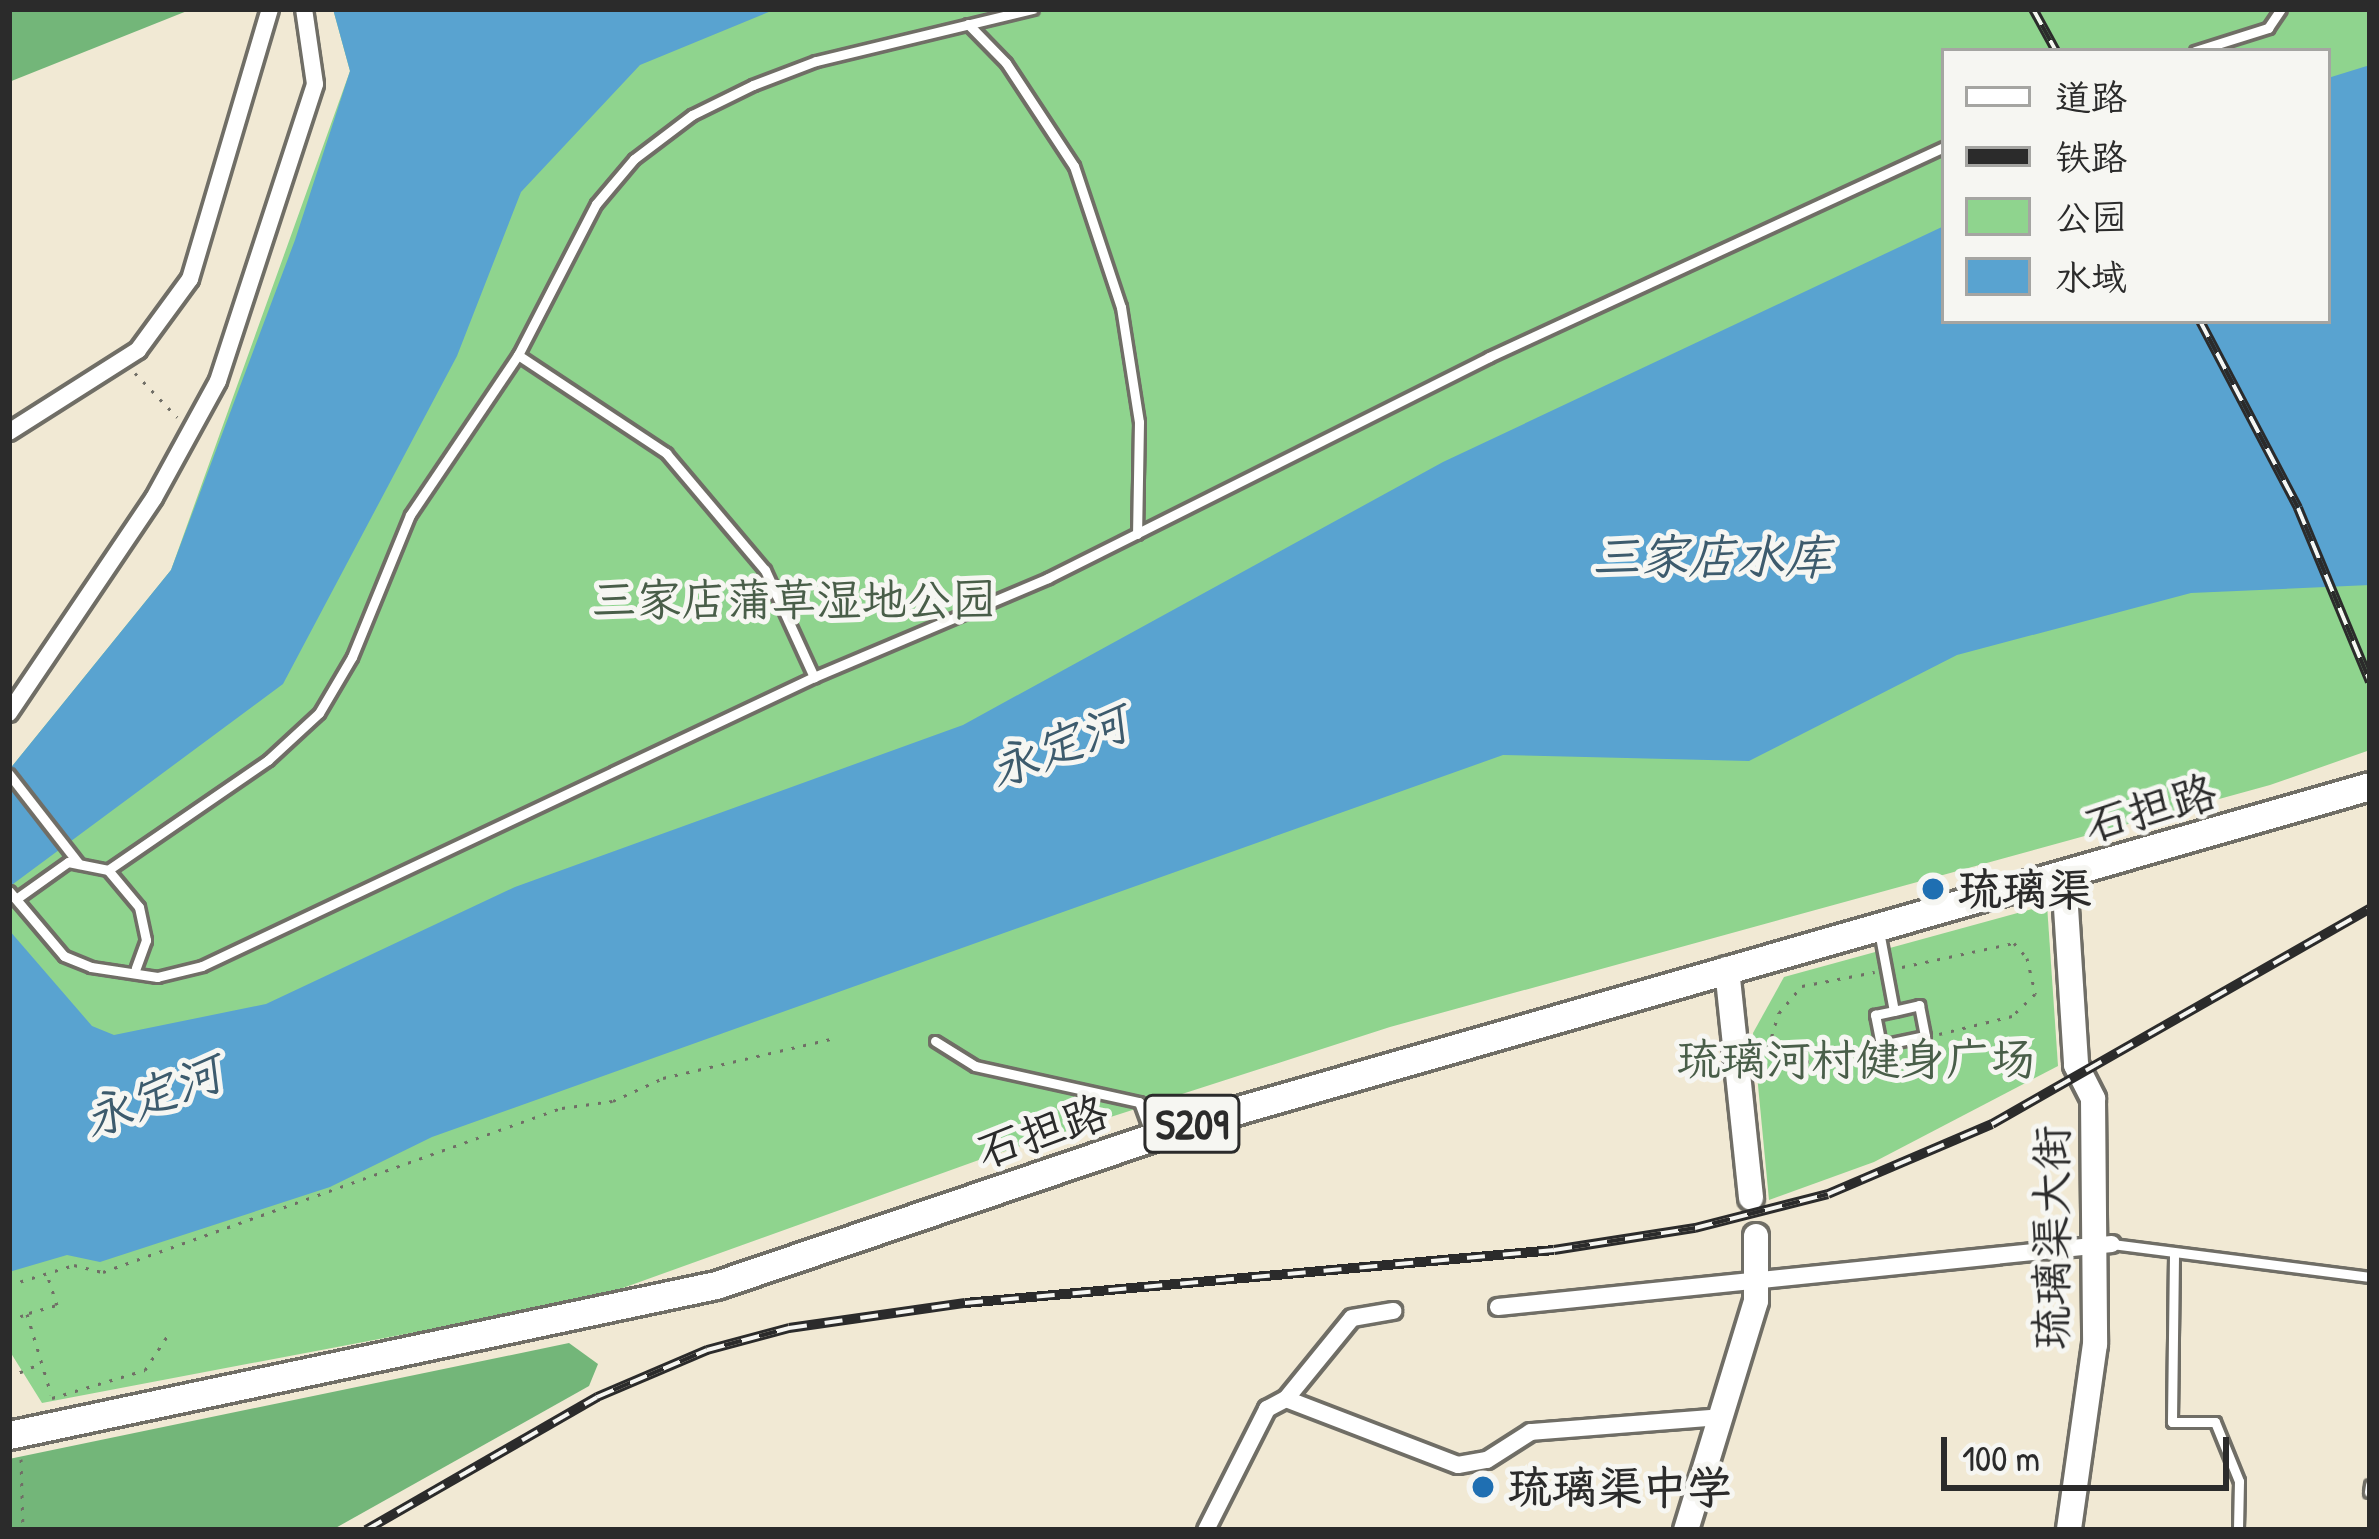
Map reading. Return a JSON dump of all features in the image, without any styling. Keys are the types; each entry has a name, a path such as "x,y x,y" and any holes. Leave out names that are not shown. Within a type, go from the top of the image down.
{"main road":[{"name":"石担路","path":"15,1434 56,1411 694,1290 1152,1138 1727,968 2064,877 2370,787"}],"street":[{"path":"9,432 122,361 190,279 270,9"},
{"path":"9,713 186,442 239,327 315,84 304,9"},
{"name":"琉璃渠大街","path":"2064,877 2076,1065 2093,1099 2103,1244 2090,1411 2069,1530"},
{"path":"1727,968 1750,1198"},
{"path":"1686,1530 1759,1283 1756,1236"},
{"path":"1498,1307 2103,1244"},
{"path":"1206,1530 1267,1409 1286,1399 1352,1318 1394,1311"},
{"path":"1286,1399 1459,1465 1487,1460 1531,1432 1721,1417"}],"lane":[{"path":"108,869 268,760 320,713 352,657 410,515 518,356 596,204 634,159 678,125 816,62 1033,9"},
{"path":"2205,48 2268,28 2281,9"},
{"path":"968,24 1006,63 1074,166 1114,287 1139,422 1137,534"},
{"path":"136,968 146,940 139,907 108,869 68,862 13,895 64,956 91,968 136,968 157,977 202,966 814,677 1137,534 1489,357 1941,148"},
{"path":"518,356 666,453 765,570 814,677"},
{"path":"9,775 79,864"},
{"path":"1878,926 1894,1011"},
{"path":"1919,1005 1925,1036 1881,1045 1875,1015 1894,1011 1919,1005"},
{"path":"935,1041 975,1066 1139,1102 1152,1138"},
{"path":"2103,1244 2370,1277"},
{"path":"2174,1256 2172,1422 2215,1422 2239,1481 2238,1530"}],"path":[{"path":"122,361 174,409 186,442"},
{"path":"1881,1045 1772,1069 1768,1048 1779,1013 1802,986 2014,943 2027,958 2035,994 2012,1016 1925,1036"},
{"path":"9,1285 74,1265 104,1272 562,1108 613,1101 663,1078 831,1039"},
{"path":"9,1320 57,1305 47,1274"},
{"path":"27,1314 56,1411 145,1370 168,1335"},
{"path":"9,1377 41,1364"},
{"path":"15,1434 23,1530"}],"green space":[{"path":"9,9 192,9 9,82"},
{"name":"三家店蒲草湿地公园","path":"333,9 2370,9 2370,750 2270,785 1390,1027 990,1156 595,1298 42,1403 9,1350 9,770 171,570 350,71"},
{"name":"琉璃河村健身广场","path":"2047,905 2058,1066 1874,1162 1769,1200 1753,1033 1784,977"},
{"path":"569,1343 598,1364 589,1386 332,1530 9,1530 9,1459"}],"water":[{"path":"333,9 776,9 640,65 521,192 457,356 283,684 9,887 9,770 171,570 295,240 350,71"},
{"name":"三家店水库","path":"2370,65 2370,585 2191,593 1957,655 1749,761 1503,755 432,1137 330,1187 100,1262 67,1255 9,1272 9,930 92,1026 114,1035 266,1004 515,887 963,725 1443,462 1941,227 1941,324 2331,324 2331,77"}],"railway":[{"path":"2033,9 2054,48"},
{"path":"2202,324 2298,508 2370,682"},
{"path":"366,1530 597,1397 707,1350 789,1328 965,1303 1554,1250 1695,1228 1828,1194 1992,1124 2370,908"}],"place":[{"name":"琉璃渠","path":"1933,889"},
{"name":"琉璃渠中学","path":"1483,1487"}],"water label":[{"name":"永定河","path":"1058,745"},
{"name":"永定河","path":"152,1095"}]}
